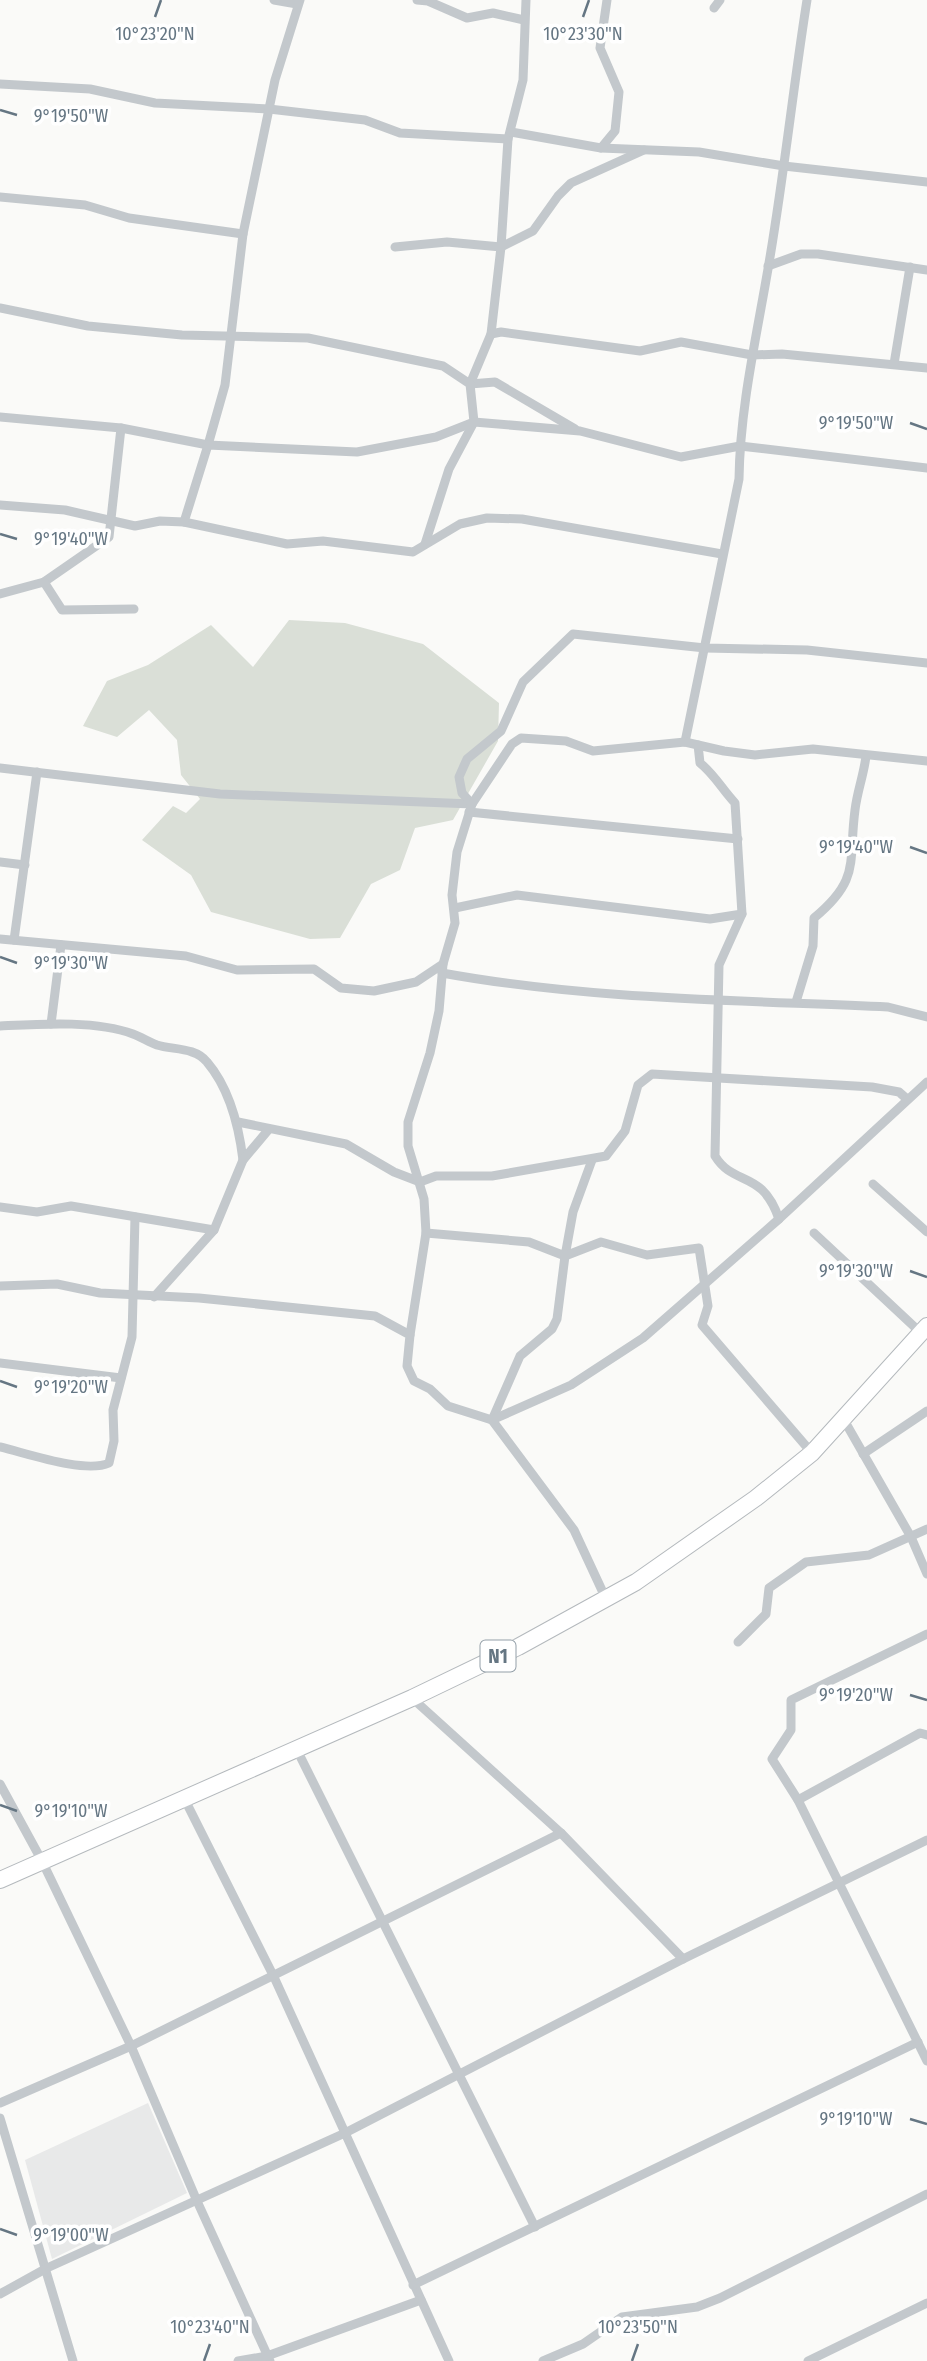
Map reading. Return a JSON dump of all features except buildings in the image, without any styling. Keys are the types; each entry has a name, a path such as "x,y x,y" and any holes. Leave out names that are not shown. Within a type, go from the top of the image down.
{"highway":[{"name":"N1","path":"0,1881 412,1698 518,1647 636,1582 756,1498 812,1453 924,1329"}],"street":[{"path":"184,522 225,385 243,234 269,108 298,2 274,0"},
{"path":"417,0 428,1 467,18 493,13 524,20"},
{"path":"425,544 449,468 474,422 470,384 491,334 510,135 523,80 526,0"},
{"path":"601,148 615,131 620,92 600,48 607,0"},
{"path":"685,741 739,479 740,446 752,355 784,166 807,0"},
{"path":"0,84 90,89 155,103 269,108 365,120 400,133 510,135 601,148 699,152 784,166 927,182"},
{"path":"395,247 447,242 501,247 533,231 558,196 571,183 645,150"},
{"path":"0,197 85,205 129,218 243,234"},
{"path":"768,266 802,254 818,254 927,270"},
{"path":"894,363 910,267"},
{"path":"0,308 88,326 182,335 308,338 418,359 443,366 470,384 495,382 580,431"},
{"path":"491,334 501,332 640,351 681,341 752,355 782,354 927,368"},
{"path":"0,417 121,428 208,444 357,452 436,437 474,422 580,431 681,457 740,446 927,468"},
{"path":"0,594 44,582 109,537 121,428"},
{"path":"0,505 65,510 135,526 160,521 184,522 287,544 323,541 413,552 460,524 487,519 522,519 722,554"},
{"path":"44,582 62,610 134,609"},
{"path":"470,808 459,777 467,759 501,731 523,682 573,634 705,648 807,650 927,663"},
{"path":"606,1599 574,1530 492,1420 448,1406 430,1389 414,1381 407,1366 426,1233 420,1182 408,1146 408,1122 430,1054 443,969 456,923 452,895 457,852 470,808 512,744 521,738 566,741 593,751 685,741 755,755 813,749 927,761"},
{"path":"698,745 700,763 713,773 718,786 735,803 742,914 719,965 715,1156 722,1167 760,1185 773,1200 779,1220"},
{"path":"796,1002 813,946 814,918 844,886 852,866 855,809 866,756"},
{"path":"0,768 220,794 470,808 738,839"},
{"path":"14,940 37,772"},
{"path":"0,862 25,865"},
{"path":"455,908 517,895 710,919 742,914"},
{"path":"0,939 186,956 237,970 314,969 341,988 374,991 416,982 443,969 520,987 626,997 888,1007 927,1017"},
{"path":"51,1024 61,944"},
{"path":"0,1026 51,1024 131,1033 157,1045 192,1052 206,1060 239,1122 243,1160"},
{"path":"239,1122 346,1144 394,1172 420,1182 436,1176 492,1176 606,1156 625,1131 638,1085 652,1074 872,1087 899,1092 907,1099"},
{"path":"492,1420 571,1385 643,1338 779,1220 927,1082"},
{"path":"154,1297 214,1230 243,1160 269,1129"},
{"path":"492,1420 520,1356 552,1329 557,1318 573,1212 592,1160"},
{"path":"873,1184 927,1232"},
{"path":"0,1207 37,1212 71,1206 214,1230"},
{"path":"0,1447 68,1463 102,1466 109,1463 114,1441 113,1410 132,1337 135,1217"},
{"path":"426,1233 529,1242 565,1256 601,1242 647,1255 699,1248 708,1307 702,1325 812,1453"},
{"path":"814,1233 924,1329"},
{"path":"0,1286 57,1284 134,1295 199,1298 375,1316 410,1335"},
{"path":"0,1363 121,1378"},
{"path":"863,1454 927,1411"},
{"path":"844,1420 911,1536 927,1574"},
{"path":"738,1642 766,1614 769,1588 806,1562 869,1555 927,1529"},
{"path":"927,1634 792,1700 791,1730 772,1759 798,1800 927,2061"},
{"path":"412,1698 561,1833 683,1959"},
{"path":"798,1800 920,1733 927,1735"},
{"path":"296,1748 535,2227"},
{"path":"0,1784 42,1861 131,2046 197,2202 269,2359"},
{"path":"184,1798 274,1977 449,2361"},
{"path":"0,2103 131,2046 561,1833"},
{"path":"0,2294 47,2268 345,2133 683,1959 927,1840"},
{"path":"413,2285 918,2042"},
{"path":"0,2118 73,2361"},
{"path":"543,2361 583,2344 622,2317 697,2307 720,2298 927,2194"},
{"path":"238,2361 269,2359 421,2300"},
{"path":"808,2361 927,2303"}],"shaded area":[{"path":"289,620 345,623 423,644 499,703 498,741 453,820 415,828 400,870 371,884 340,938 310,939 211,912 191,875 142,840 173,806 186,813 200,799 181,775 177,740 149,710 117,737 83,726 107,681 148,665 211,625 253,667"},
{"path":"148,2103 187,2193 52,2259 25,2160"}]}
